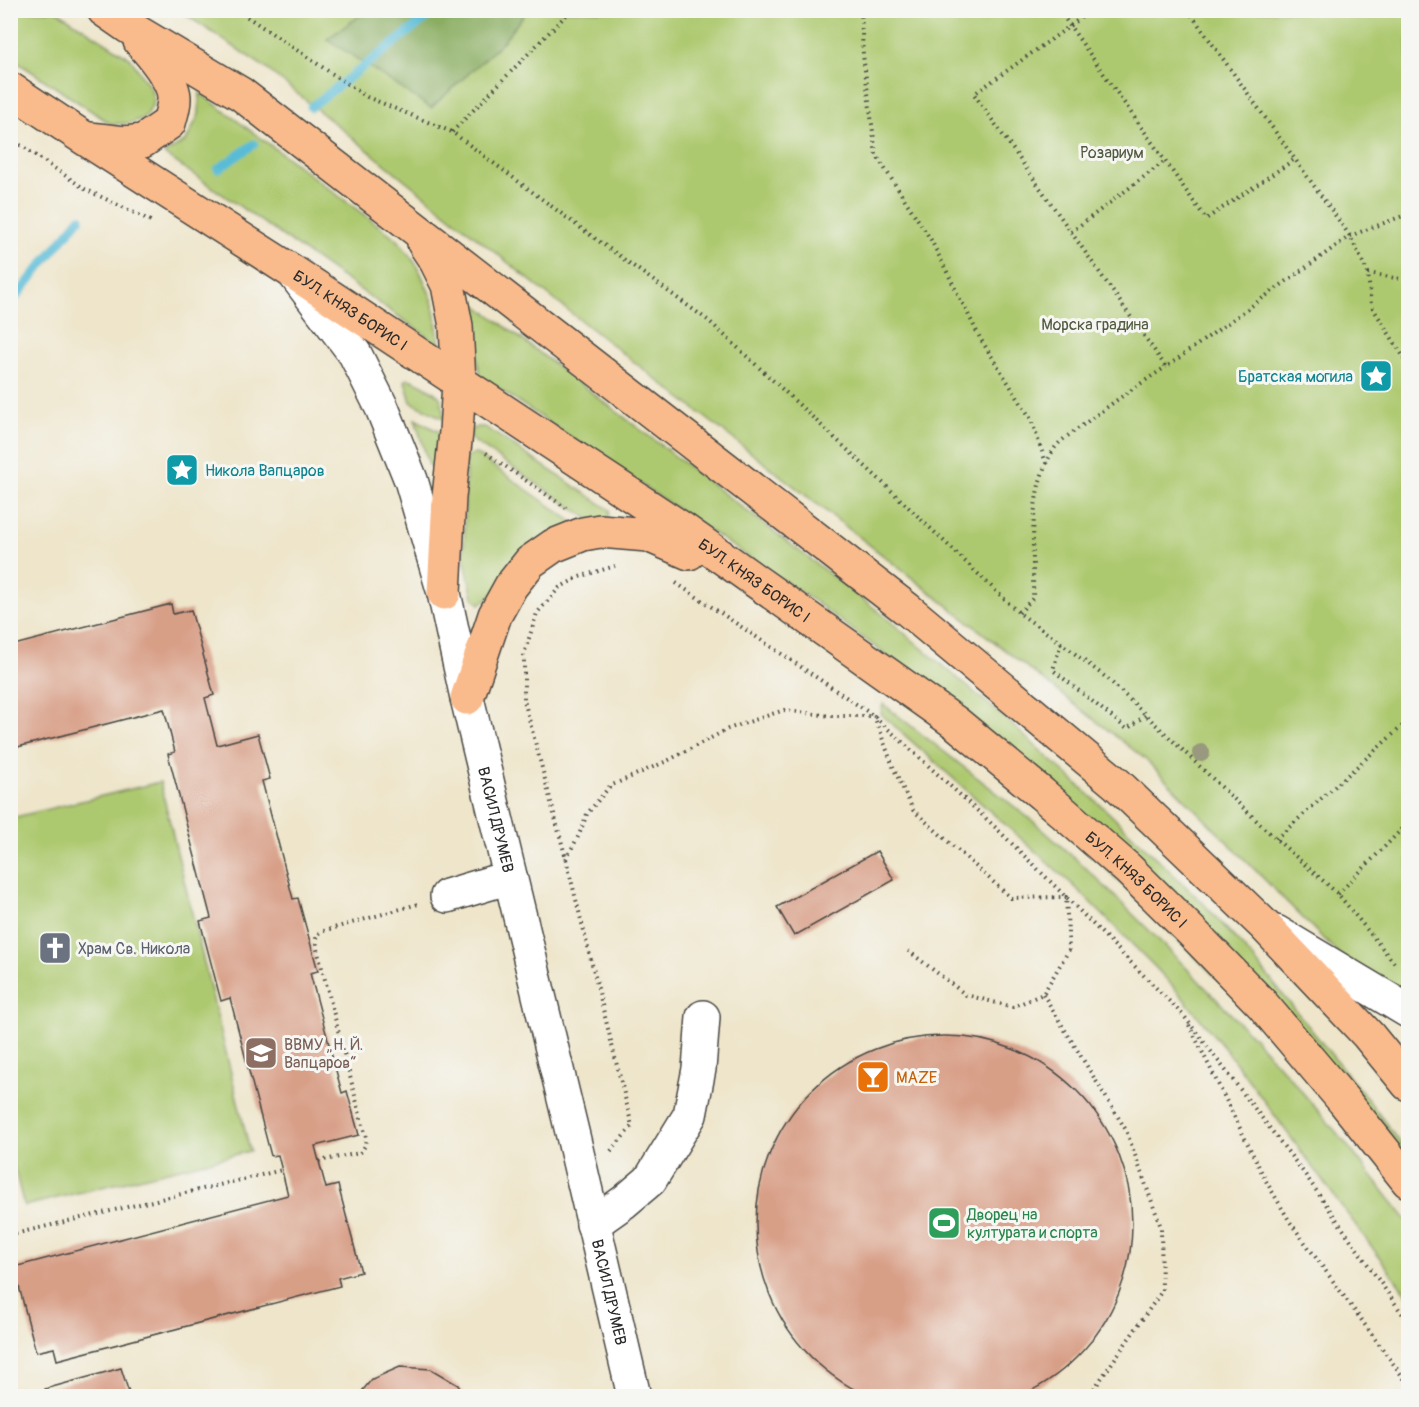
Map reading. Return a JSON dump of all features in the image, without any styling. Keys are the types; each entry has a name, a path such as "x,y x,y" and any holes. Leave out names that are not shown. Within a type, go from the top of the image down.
{"main road":[{"path":"84,138 125,143 143,141 169,123 175,97 168,78 153,54 116,18"},
{"path":"116,18 241,94 907,609 1117,784 1263,924 1368,1035 1408,1084"},
{"name":"БУЛ. КНЯЗ БОРИС I","path":"10,88 671,522 956,723 1128,869 1193,933 1262,1004 1408,1181"},
{"path":"413,227 436,261 448,285 456,326 459,382 449,497 444,593"},
{"path":"467,698 495,615 511,586 530,562 553,546 583,534 600,531 648,535 764,586"}],"street":[{"name":"ВАСИЛ ДРУМЕВ","path":"293,272 355,354 382,408 411,480 444,593 634,1396"},
{"path":"447,896 510,877"},
{"path":"1263,924 1408,1011"},
{"path":"593,1224 650,1180 690,1115 699,1069 703,1017"}],"path":[{"path":"237,10 367,97 452,132 709,321 872,472 1019,613 1108,680 1276,839 1338,894 1397,966 1403,970"},
{"path":"452,132 571,10"},
{"path":"861,10 863,54 876,156 931,240 980,338 1030,419 1046,463"},
{"path":"1059,10 1206,219 1295,159"},
{"path":"1091,10 974,94 1166,367"},
{"path":"1188,10 1350,237 1368,273 1371,305 1408,364"},
{"path":"10,138 85,189 152,222"},
{"path":"1071,232 1165,161"},
{"path":"1019,613 1033,598 1034,513 1040,481 1046,463 1056,446 1119,397 1166,367 1350,237 1408,214"},
{"path":"1368,273 1408,282"},
{"path":"456,432 600,531"},
{"path":"624,563 579,577 559,588 537,613 524,654 524,700 632,1126 611,1150 624,1202"},
{"path":"669,578 874,716 993,825 1066,897 1184,1016 1304,1173 1408,1322"},
{"path":"1061,643 1053,670 1127,729 1146,715"},
{"path":"566,859 587,814 610,786 668,761 728,729 784,710 831,716 874,716"},
{"path":"874,716 894,769 913,810 1011,898 1066,897"},
{"path":"1276,839 1408,722"},
{"path":"1338,894 1408,823"},
{"path":"318,1161 360,1153 365,1146 366,1138 317,950 316,936 320,932 447,896"},
{"path":"906,949 966,995 1012,1007 1043,994 1069,950 1066,897"},
{"path":"1043,994 1126,1130 1161,1227 1162,1291 1089,1396"},
{"path":"1184,1016 1266,1180 1290,1222 1408,1384"},
{"path":"10,1235 282,1170"}],"green space":[{"path":"10,11 57,11 130,58 151,89 154,102 146,117 131,123 111,124 11,58"},
{"name":"Морска градина","path":"180,11 1408,11 1408,1024 1145,759 562,306 263,66"},
{"path":"366,11 527,11 501,44 431,108 327,39"},
{"path":"200,93 398,240 418,267 432,299 440,345 164,154 186,141 199,114"},
{"path":"469,299 878,611 1000,714 1107,811 1202,902 1253,958 1369,1101 1408,1153 1408,1167 901,666 814,601 480,376"},
{"path":"408,379 439,396 442,401 444,419 411,402 405,381"},
{"path":"415,419 443,434 436,470 429,465"},
{"path":"485,427 610,510 609,517 596,524 471,439 471,430"},
{"path":"476,454 577,525 480,604 473,597 464,558 466,456"},
{"path":"883,704 1034,822 1088,870 1170,951 1285,1072 1408,1222 1408,1296 1230,1055 1178,992 1073,885 881,714"},
{"path":"160,782 250,1151 24,1206 10,1151 11,818"}],"building":[{"path":"171,604 173,614 191,610 214,695 205,698 217,745 258,734 270,779 262,781 293,899 298,898 318,971 310,973 342,1093 347,1091 359,1135 315,1146 326,1188 338,1185 361,1272 338,1278 340,1286 57,1360 54,1348 36,1352 14,1267 288,1195 278,1155 271,1156 230,998 221,1001 200,921 211,918 168,754 175,752 164,709 10,749 10,646"},
{"path":"877,851 894,880 794,936 777,907"},
{"name":"Дворец на културата и спорта","path":"944,1036 981,1040 1016,1050 1048,1068 1077,1091 1100,1120 1118,1152 1128,1187 1132,1224 1128,1261 1118,1296 1100,1328 1077,1357 1048,1380 1016,1398 981,1408 944,1412 907,1408 872,1398 840,1380 811,1357 788,1328 770,1296 760,1261 756,1224 760,1187 770,1152 788,1120 811,1091 840,1068 872,1050 907,1040"},
{"path":"400,1367 431,1369 458,1385 465,1396 358,1396 372,1379"},
{"path":"121,1368 130,1396 47,1396 45,1389"}],"waterway":[{"path":"311,107 437,10"},
{"path":"218,169 254,144"},
{"path":"10,304 80,218"}],"place":[{"name":"Братская могила","path":"1376,376"},
{"name":"Никола Вапцаров","path":"182,470"},
{"name":"Храм Св. Никола","path":"55,948"},
{"name":"ВВМУ „Н. Й. Вапцаров“","path":"261,1053"},
{"name":"MAZE","path":"873,1077"},
{"name":"Дворец на културата и спорта","path":"944,1223"}],"park label":[{"name":"Розариум","path":"1112,152"}]}
